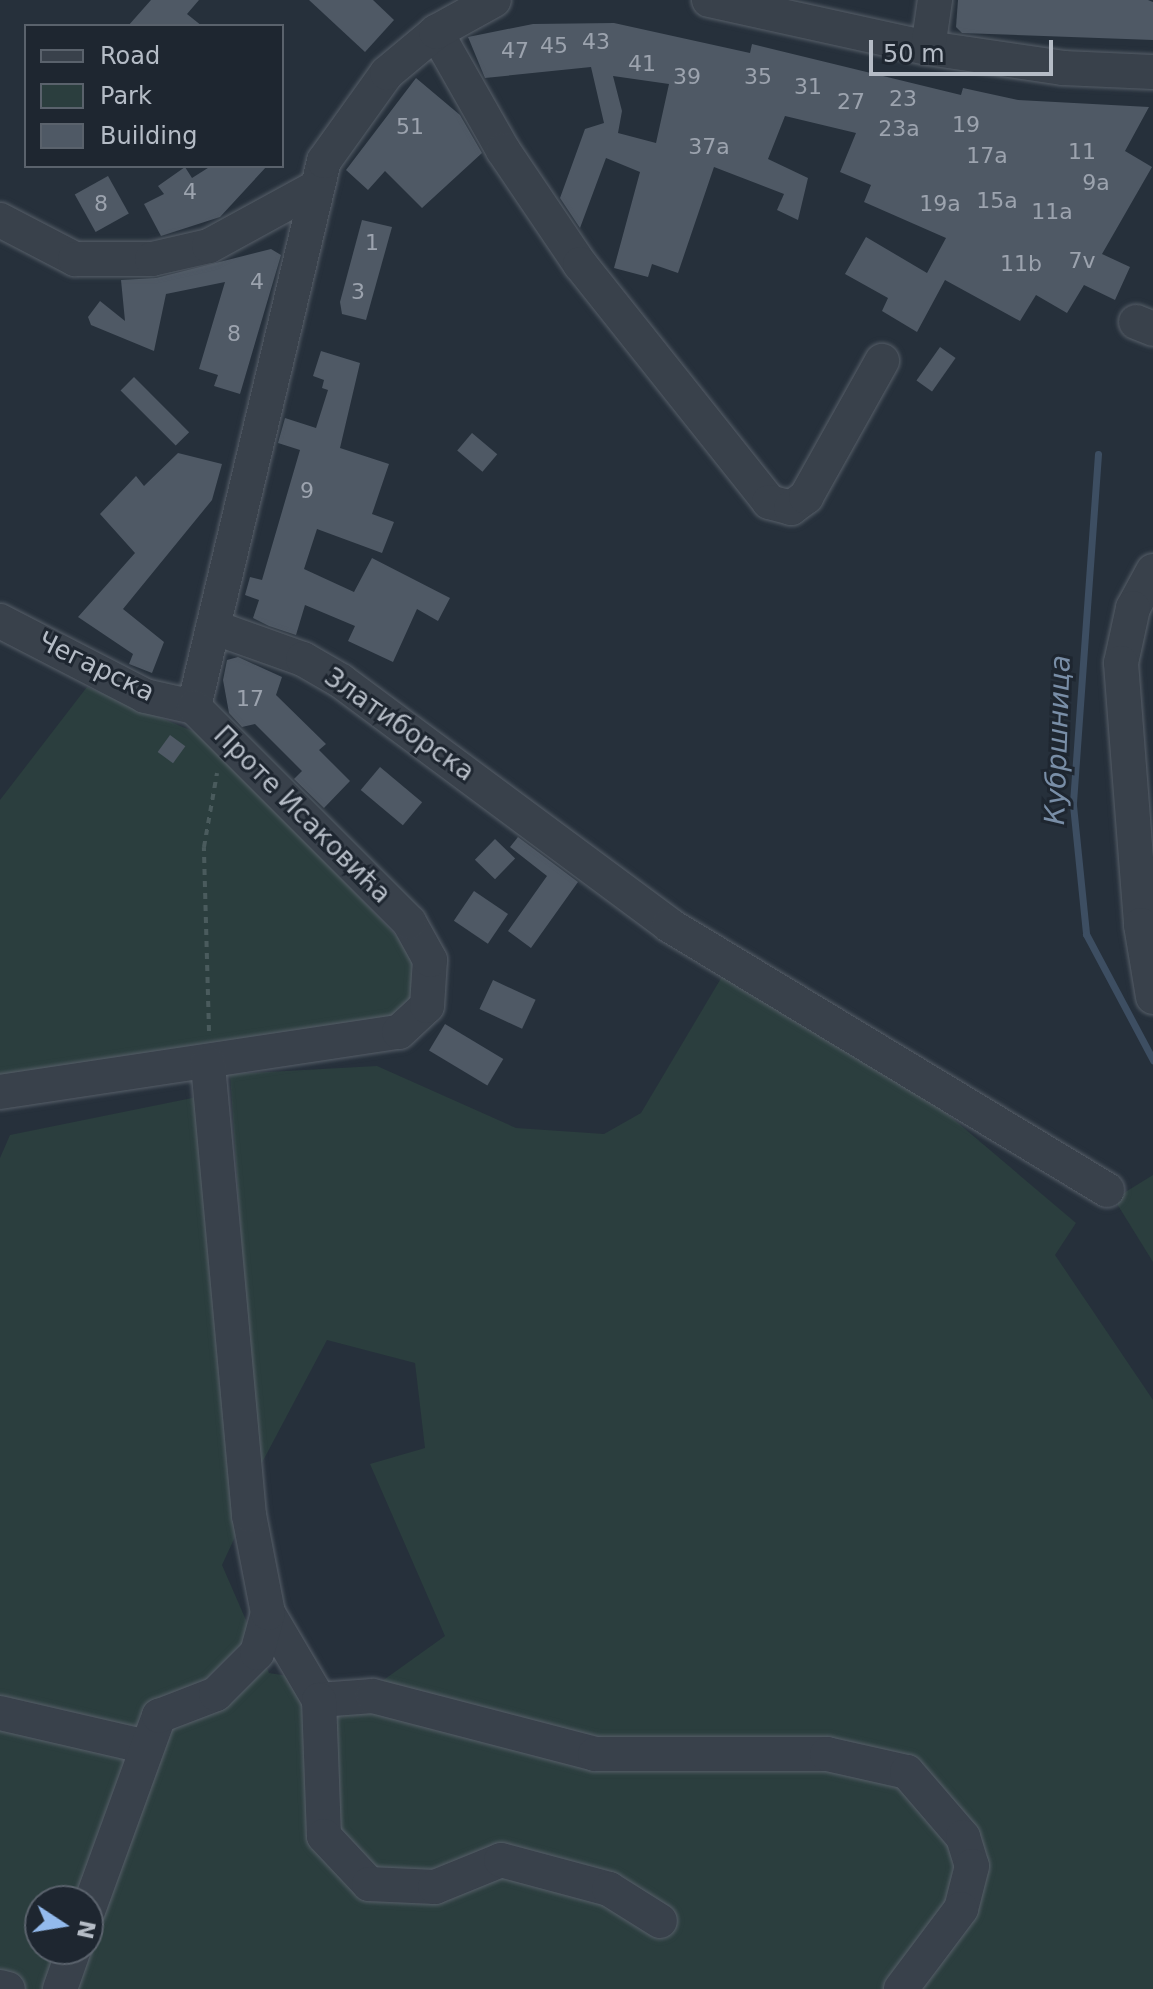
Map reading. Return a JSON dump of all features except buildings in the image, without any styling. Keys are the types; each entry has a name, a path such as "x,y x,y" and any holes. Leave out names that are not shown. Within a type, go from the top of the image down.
{"street":[{"name":"Проте Исаковића","path":"0,1092 399,1032 427,1006 433,986 430,960 409,922 194,707 313,189 362,101 436,32 494,0"},
{"path":"709,0 928,48 1063,68 1153,72"},
{"path":"928,48 935,0"},
{"path":"436,32 503,150 580,264 769,502 791,508 806,497 882,361"},
{"path":"0,220 75,259 152,259 209,246 313,189"},
{"path":"1153,571 1133,608 1121,663 1141,925 1153,997"},
{"name":"Чегарска","path":"0,621 145,696 194,707"},
{"name":"Златиборска","path":"213,627 303,659 341,681 569,852 732,967 1107,1190"},
{"path":"208,1063 249,1515 268,1613 319,1700 324,1836 369,1884 435,1887 501,1860 609,1889 660,1921"},
{"path":"97,1885 159,1716 216,1694 257,1653 268,1613"},
{"path":"319,1700 373,1696 595,1754 827,1754 907,1772 963,1837 972,1866 961,1909 901,1989"},
{"path":"0,1713 147,1747"},
{"path":"60,1989 68,1965"},
{"path":"0,1987 8,1989"}],"path":[{"path":"208,1063 211,934 204,847 226,740"}],"green space":[{"path":"87,687 202,735 417,957 418,985 408,1013 378,1028 0,1082 0,800"},
{"path":"736,953 945,1112 1076,1223 1055,1255 1153,1400 1153,1989 0,1989 0,1158 10,1135 202,1096 240,1526 222,1565 269,1673 371,1689 445,1636 370,1464 425,1448 415,1363 327,1340 257,1472 230,1074 377,1066 516,1128 604,1134 641,1113"},
{"path":"1153,1175 1153,1262 1114,1199"}],"waterway":[{"name":"Кубршница","path":"1098,454 1073,805 1086,934 1153,1060"}]}
